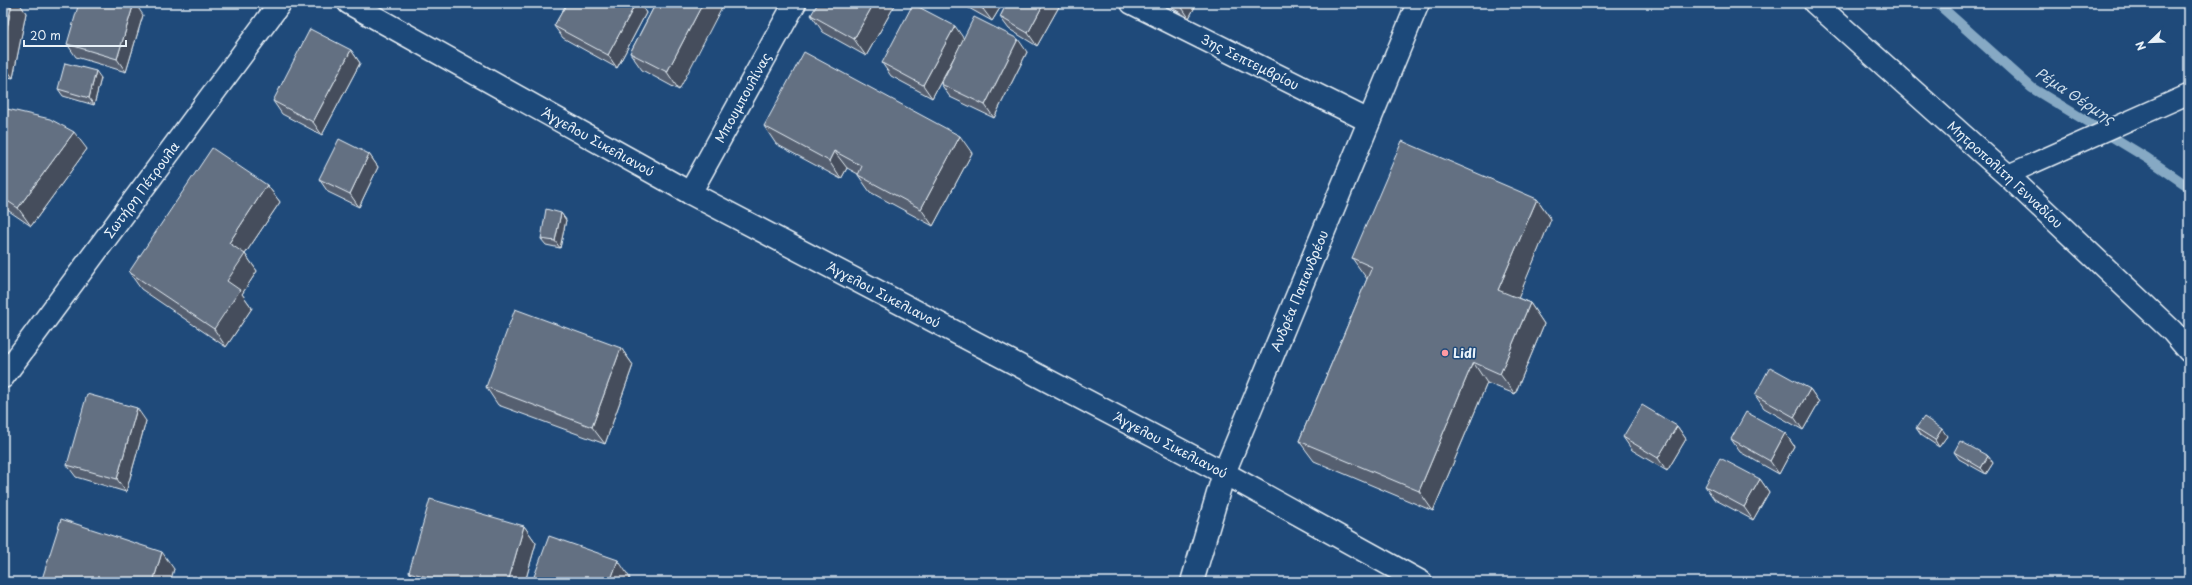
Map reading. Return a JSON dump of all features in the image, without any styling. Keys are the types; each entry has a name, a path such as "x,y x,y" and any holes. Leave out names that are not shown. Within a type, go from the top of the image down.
{"street":[{"name":"Σωτήρη Πέτρουλα","path":"3,377 280,3"},
{"name":"Άγγελου Σικελιανού","path":"349,3 690,193 1224,473 1421,582"},
{"name":"Μπουμπουλίνας","path":"690,193 796,3"},
{"name":"3ης Σεπτεμβρίου","path":"1132,3 1370,121"},
{"name":"Ανδρέα Παπανδρέου","path":"1192,582 1224,473 1418,3"},
{"name":"Μητροπολίτη Γενναδίου","path":"1815,3 2007,175 2172,331 2189,351"}],"lane":[{"path":"2007,175 2182,97"}],"building":[{"path":"3,3 12,3 3,48"},
{"path":"79,3 134,3 117,59 67,44"},
{"path":"567,3 636,3 608,55 554,26"},
{"path":"656,3 703,3 667,72 630,53"},
{"path":"818,3 874,3 854,39 811,15"},
{"path":"974,3 987,3 983,9"},
{"path":"1007,3 1044,3 1028,33 1000,17"},
{"path":"913,4 955,26 923,85 882,63"},
{"path":"974,17 1018,39 985,105 941,84"},
{"path":"310,29 351,50 313,122 273,101"},
{"path":"804,52 960,136 921,209 858,175 862,166 834,151 829,161 764,126"},
{"path":"65,63 96,71 89,98 58,89"},
{"path":"3,108 50,119 74,132 18,208 3,198"},
{"path":"339,139 369,154 350,194 319,179"},
{"name":"Lidl","path":"1402,141 1537,199 1498,290 1530,303 1500,374 1473,362 1419,491 1299,441 1372,267 1352,258"},
{"path":"212,148 267,185 229,243 245,254 227,281 240,290 214,329 129,272"},
{"path":"546,209 561,213 555,241 541,239"},
{"path":"515,309 621,348 592,427 486,387"},
{"path":"1770,367 1810,389 1794,417 1755,395"},
{"path":"87,394 137,408 117,479 67,465"},
{"path":"1642,405 1677,426 1658,458 1623,437"},
{"path":"1746,412 1785,433 1770,461 1731,439"},
{"path":"1924,417 1942,429 1935,440 1916,428"},
{"path":"1960,441 1988,456 1981,468 1954,452"},
{"path":"1720,458 1760,479 1744,507 1705,486"},
{"path":"430,499 524,526 508,582 445,582 409,572"},
{"path":"61,519 162,552 153,582 52,582 42,579"},
{"path":"549,536 618,560 610,582 532,582"}],"waterway":[{"name":"Ρέμα Θέρμης","path":"1937,3 2032,88 2147,158 2189,187"}],"place":[{"name":"Lidl","path":"1445,353"}]}
